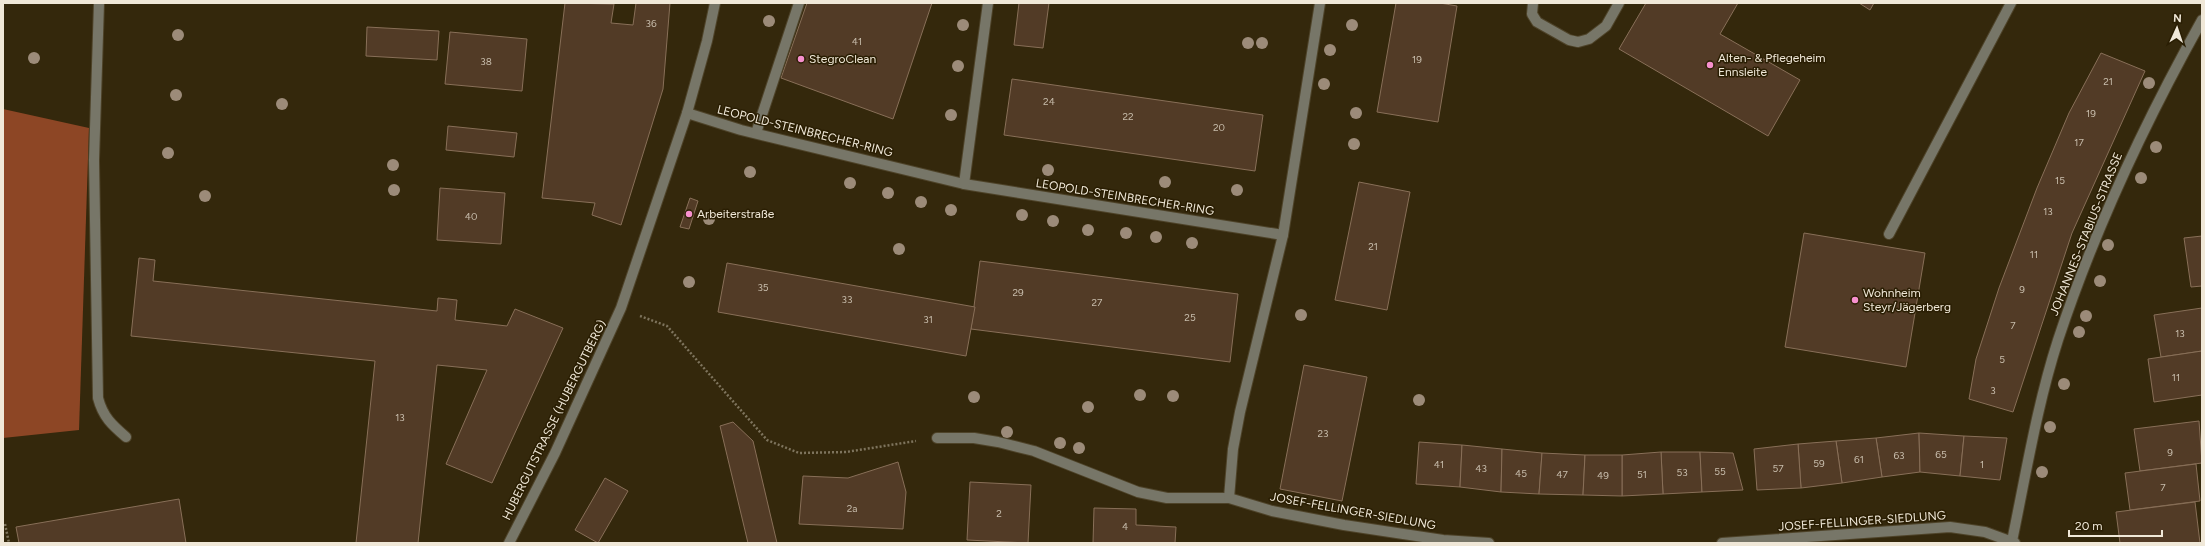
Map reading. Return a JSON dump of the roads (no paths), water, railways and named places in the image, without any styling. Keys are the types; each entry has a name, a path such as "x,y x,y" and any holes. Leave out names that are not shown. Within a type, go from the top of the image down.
{"street":[{"path":"99,3 94,160 98,398 102,411 109,423 126,437"},
{"path":"687,113 707,41 715,3"},
{"path":"756,133 800,3"},
{"path":"964,184 988,3"},
{"path":"1230,498 1233,448 1240,412 1283,235 1320,3"},
{"path":"1533,3 1532,14 1537,22 1569,40 1578,42 1589,39 1606,26 1619,3"},
{"path":"1889,234 2011,3"},
{"name":"JOHANNES-STABIUS-STRASSE","path":"2013,542 2038,413 2058,342 2080,277 2113,196 2139,140 2202,20"},
{"name":"LEOPOLD-STEINBRECHER-RING","path":"687,113 756,133 964,184 1283,235"},
{"name":"HUBERGUTSTRASSE (HUBERGUTBERG)","path":"509,543 558,446 621,308 687,113"},
{"name":"JOSEF-FELLINGER-SIEDLUNG","path":"937,438 974,438 1020,448 1138,492 1167,498 1230,498 1272,511 1344,524 1443,540 1489,543"},
{"name":"JOSEF-FELLINGER-SIEDLUNG","path":"1722,543 1758,542 1904,529 1950,527 1985,532 2013,542"}],"place":[{"name":"StegroClean","path":"801,59"},
{"name":"Alten- & Pflegeheim Ennsleite","path":"1710,65"},
{"name":"Arbeiterstraße","path":"689,214"},
{"name":"Wohnheim Steyr/Jägerberg","path":"1855,300"}]}
